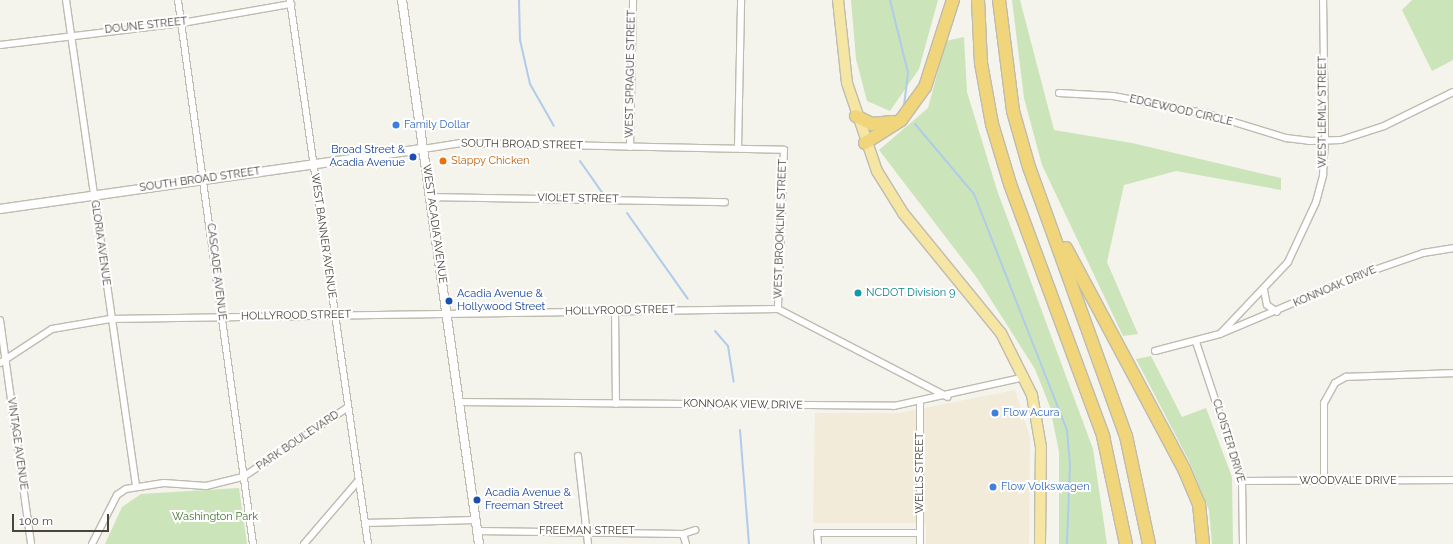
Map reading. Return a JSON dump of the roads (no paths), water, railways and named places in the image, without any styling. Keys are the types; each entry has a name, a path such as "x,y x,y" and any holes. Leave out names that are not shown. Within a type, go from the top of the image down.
{"highway":[{"path":"865,143 901,120 925,88 953,0"},
{"path":"978,0 981,63 992,124 1010,184 1103,436 1126,544"},
{"path":"999,0 1013,111 1043,205 1126,436 1149,544"},
{"path":"856,116 883,126 901,120"},
{"path":"1043,205 1184,469 1199,504 1203,544"}],"main road":[{"path":"838,0 847,83 865,143 877,171 903,212 1001,333 1025,377 1042,447 1040,544"}],"street":[{"name":"GLORIA AVENUE","path":"66,0 110,319 136,486"},
{"name":"CASCADE AVENUE","path":"178,0 253,544"},
{"name":"WEST ACADIA AVENUE","path":"402,0 479,544"},
{"name":"WEST SPRAGUE STREET","path":"630,147 633,0"},
{"path":"738,148 741,0"},
{"name":"WEST LEMLY STREET","path":"1220,334 1264,290 1288,262 1306,229 1323,175 1325,140 1323,0"},
{"name":"DOUNE STREET","path":"0,45 71,34 182,23 290,2"},
{"name":"WEST BANNER AVENUE","path":"290,2 347,408 368,544"},
{"name":"EDGEWOOD CIRCLE","path":"1059,92 1113,96 1208,114 1286,138 1341,140 1384,126 1453,92"},
{"name":"SOUTH BROAD STREET","path":"0,209 460,143 784,150"},
{"name":"WEST BROOKLINE STREET","path":"778,309 784,150"},
{"name":"VIOLET STREET","path":"430,197 725,202"},
{"name":"KONNOAK DRIVE","path":"1155,351 1196,342 1220,334 1277,312 1360,275 1423,254 1453,248"},
{"path":"1264,290 1267,305 1277,312"},
{"name":"HOLLYROOD STREET","path":"222,318 334,314 778,309 948,397"},
{"path":"615,310 616,404"},
{"path":"0,363 5,358 52,329 110,319 222,318"},
{"name":"VINTAGE AVENUE","path":"0,320 31,544"},
{"name":"CLOISTER DRIVE","path":"1196,342 1242,481 1243,544"},
{"path":"1324,481 1324,403 1336,383 1346,377 1453,373"},
{"name":"KONNOAK VIEW DRIVE","path":"459,402 894,406 920,403 948,397 1025,377"},
{"name":"WELLS STREET","path":"920,403 920,544"},
{"name":"PARK BOULEVARD","path":"92,544 117,495 136,486 164,483 206,486 243,477 347,408"},
{"path":"578,456 588,544"},
{"name":"WOODVALE DRIVE","path":"1242,481 1453,480"},
{"path":"304,544 358,481"},
{"path":"365,523 476,520"},
{"name":"FREEMAN STREET","path":"477,531 586,530 683,534 695,530"},
{"path":"818,544 817,533 920,533"},
{"path":"683,534 686,544"}],"waterway":[{"path":"519,0 520,40 530,84 554,126"},
{"path":"890,0 908,73 904,108"},
{"path":"915,124 974,194 1067,430 1070,465 1067,544"},
{"path":"580,161 602,192"},
{"path":"627,213 688,299"},
{"path":"715,331 728,346 734,382"},
{"path":"740,430 749,544"}],"place":[{"name":"Family Dollar","path":"396,125"},
{"name":"Broad Street & Acadia Avenue","path":"413,157"},
{"name":"Slappy Chicken","path":"443,161"},
{"name":"NCDOT Division 9","path":"858,293"},
{"name":"Acadia Avenue & Hollywood Street","path":"449,301"},
{"name":"Flow Acura","path":"995,413"},
{"name":"Flow Volkswagen","path":"993,487"},
{"name":"Acadia Avenue & Freeman Street","path":"477,500"}],"park label":[{"name":"Washington Park","path":"215,517"}]}
